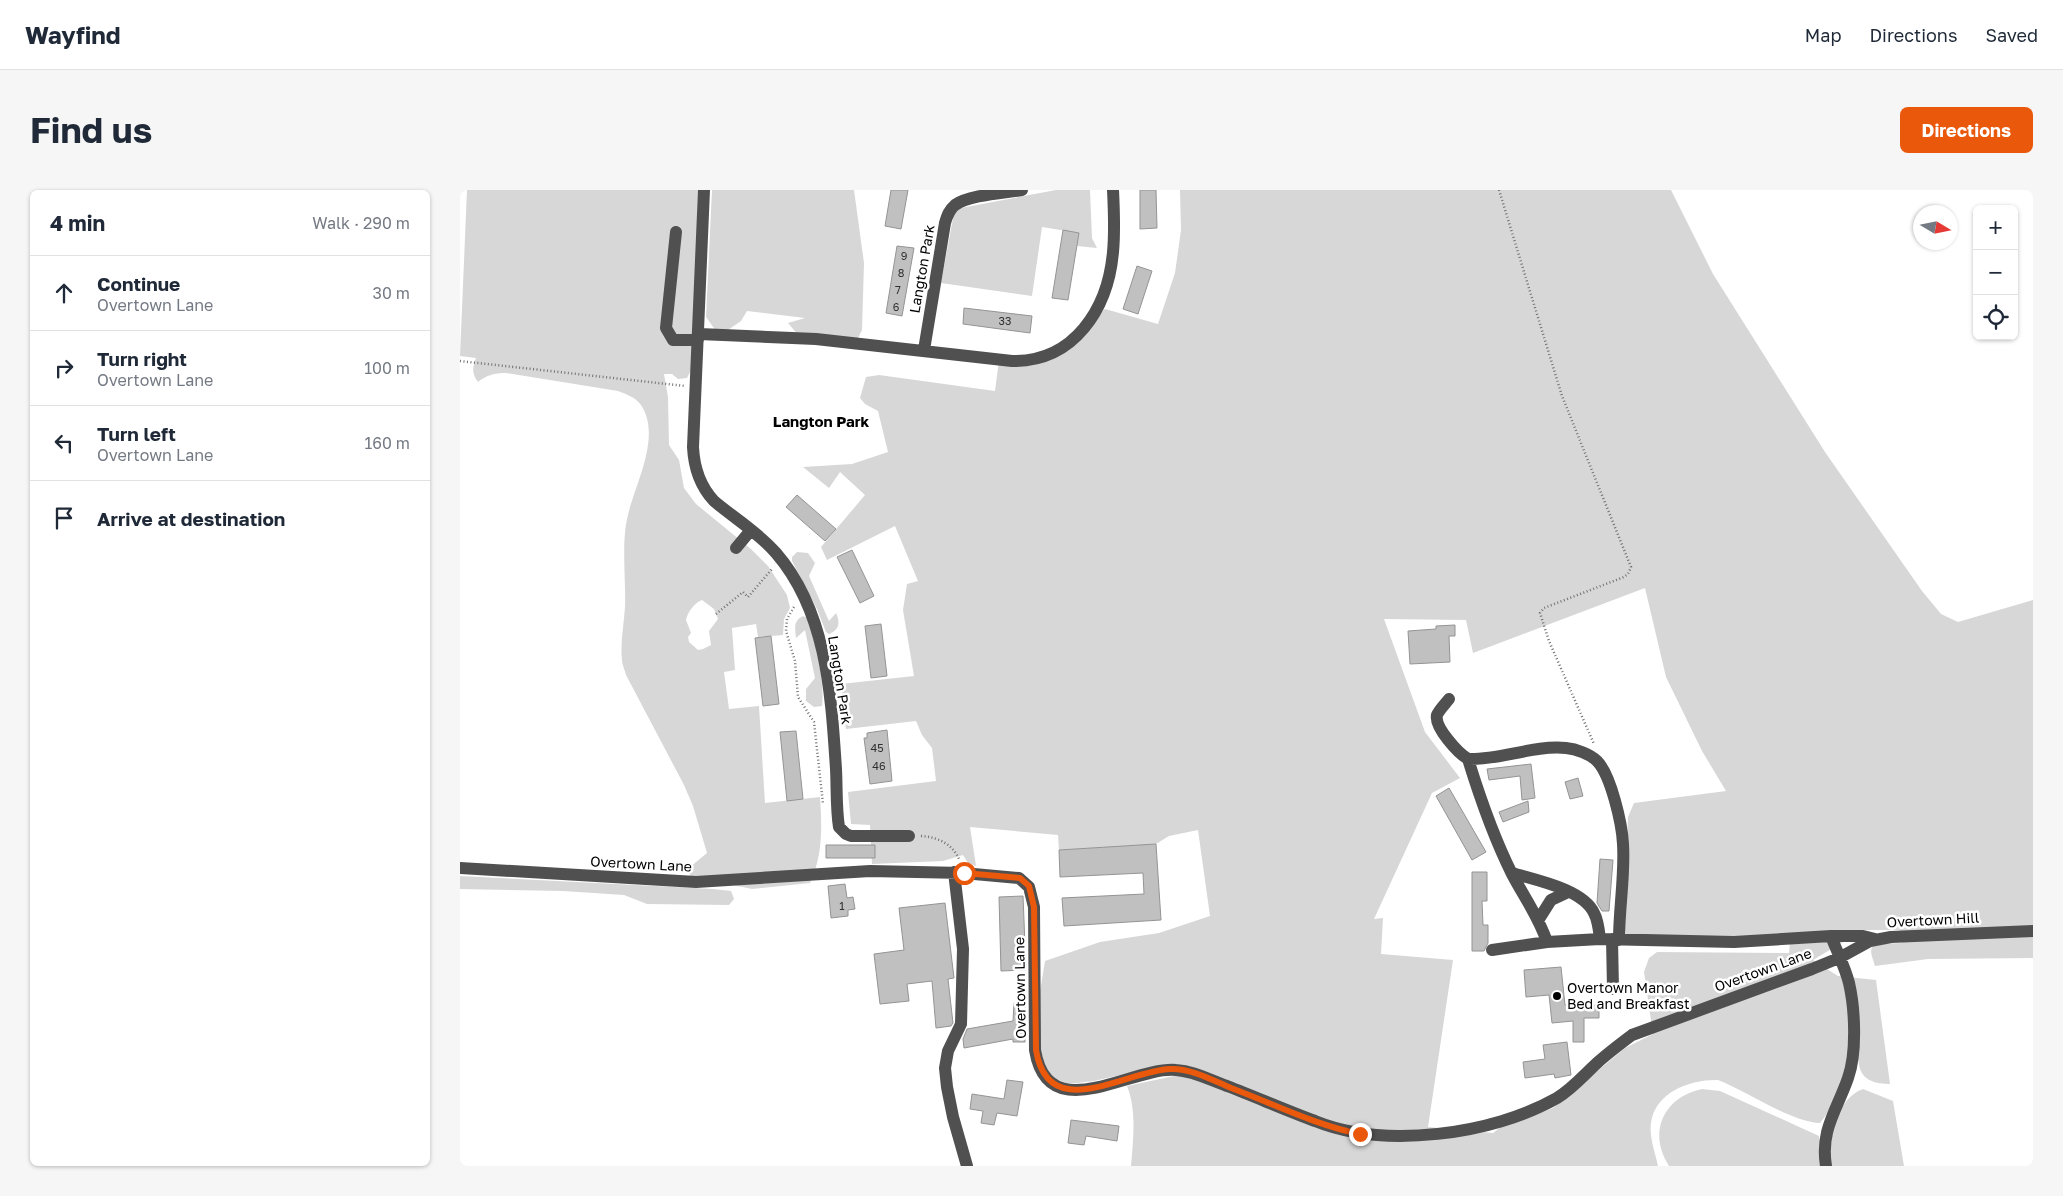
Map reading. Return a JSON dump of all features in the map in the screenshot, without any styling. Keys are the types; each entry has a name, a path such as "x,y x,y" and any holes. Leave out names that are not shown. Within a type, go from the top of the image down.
{"street":[{"name":"Langton Park","path":"704,190 693,447 697,473 706,492 714,501 775,552 797,582 815,621 826,665 839,827 846,834 860,836 909,836"},
{"name":"Langton Park","path":"924,350 945,223 949,212 954,206 968,200 1022,190"},
{"path":"676,232 666,328 674,340 698,337 816,339 1026,362 1044,357 1067,345 1079,334 1092,317 1105,289 1114,251 1113,190"},
{"path":"736,548 751,530"},
{"path":"1449,699 1437,714 1437,723 1451,744 1468,760 1495,835 1512,873 1538,919 1547,942"},
{"path":"1468,760 1502,757 1552,747 1568,748 1594,759 1604,772 1623,837 1610,939 1613,990"},
{"name":"Overtown Lane","path":"460,868 696,882 870,871 959,873 1020,878 1029,886 1034,907 1036,1050 1041,1072 1052,1083 1062,1088 1084,1090 1157,1071 1179,1070 1204,1077 1324,1125 1360,1134 1396,1136 1443,1132 1473,1128 1517,1115 1558,1098 1617,1046 1644,1029 1839,958"},
{"path":"959,873 963,949 960,1024 948,1051 945,1068 953,1117 967,1166"},
{"path":"1512,873 1581,898 1590,907 1610,939"},
{"path":"1538,919 1551,900 1568,892"},
{"name":"Overtown Hill","path":"1839,958 1874,939 2033,931"},
{"path":"1826,1166 1824,1156 1827,1129 1848,1079 1853,1045 1850,992 1845,971 1831,936"},
{"path":"1492,950 1547,942 1610,939 1734,942 1831,936 1863,936 1874,939"}],"path":[{"path":"1498,190 1562,396 1631,567 1628,574 1624,577 1544,608 1540,613 1553,650 1593,737 1596,750 1594,759"},
{"path":"460,361 696,387"},
{"path":"716,614 743,592 748,597 774,566 776,568"},
{"path":"796,602 787,619 786,631 795,661 798,697 814,722 823,804 837,803"},
{"path":"909,836 926,836 944,841 958,856 959,873"}],"shaded area":[{"path":"467,190 698,190 694,364 687,378 678,379 672,374 664,374 668,397 669,445 679,460 684,488 696,504 751,549 768,566 787,595 790,608 784,619 783,635 758,637 756,624 732,628 735,670 724,672 729,709 759,706 765,803 820,797 821,830 819,851 810,883 752,889 690,876 690,867 707,853 693,806 684,785 626,675 622,662 626,525 648,445 647,417 641,405 633,398 618,391 506,373 491,375 478,382 473,371 476,358 460,356","holes":["702,600 714,609 718,619 709,631 711,645 698,650 689,642 688,637 691,633 686,620 687,617 694,605"]},
{"path":"712,190 854,190 864,263 862,330 856,342 799,336 788,323 805,318 747,311 741,321 725,332 716,331 706,317"},
{"path":"1056,190 1090,190 1092,238 1097,248 1077,246 1079,233 1042,227 1032,296 941,283 954,213 961,208"},
{"path":"1180,190 1671,190 1713,274 1825,452 1922,591 1941,614 1958,622 2033,600 2033,958 1928,959 1875,966 1871,952 1874,944 1902,943 1901,932 1899,930 1863,930 1813,960 1838,976 1876,980 1890,1084 1869,1080 1863,1075 1859,1061 1858,1032 1839,1091 1820,1123 1808,1121 1783,1112 1718,1080 1708,1080 1686,1085 1667,1096 1659,1103 1654,1112 1651,1134 1658,1166 1131,1166 1133,1115 1127,1086 1174,1076 1164,1065 1094,1081 1069,1084 1053,1078 1042,1063 1039,1021 1038,1004 1045,961 1100,942 1159,933 1210,916 1198,830 1169,836 1156,844 1059,850 1058,835 970,827 976,866 968,863 963,855 943,861 872,864 870,825 851,824 848,792 936,781 932,748 922,735 916,721 846,729 841,684 914,676 903,610 907,584 918,581 895,526 827,560 821,547 865,495 840,472 829,488 803,467 852,464 888,452 878,411 865,404 860,398 866,377 879,375 995,391 999,360 1044,361 1105,309 1158,324 1175,273 1181,230","holes":["1645,588 1666,677 1702,751 1726,791 1634,803 1628,817 1624,926 1626,935 1790,940 1789,953 1657,952 1649,958 1644,972 1653,1034 1625,1048 1553,1108 1502,1126 1493,1133 1428,1127 1453,960 1381,954 1383,918 1374,919 1432,793 1460,778 1425,732 1384,619 1466,620 1473,653"]},
{"path":"797,552 808,553 815,563 809,576 829,621 836,613 837,628 829,634 826,632 817,609 792,561 792,557"},
{"path":"803,616 809,619 819,662 823,695 822,706 814,707 806,701 806,689 815,678 805,630 796,638 796,623"},
{"path":"460,876 713,889 731,891 734,899 729,905 647,904 624,895 563,891 460,889"},
{"path":"1702,1089 1720,1091 1819,1136 1820,1166 1669,1166 1660,1141 1660,1129 1663,1118 1669,1108 1678,1100 1689,1093"},
{"path":"1863,1089 1893,1101 1904,1166 1830,1166 1833,1133 1840,1111 1854,1094"}],"building":[{"path":"891,190 908,190 901,229 885,226"},
{"path":"1140,190 1156,190 1157,228 1140,229"},
{"path":"1063,230 1079,233 1068,300 1052,298"},
{"path":"897,246 914,248 902,316 886,313"},
{"path":"1137,266 1152,271 1138,314 1123,309"},
{"path":"964,308 1032,316 1030,333 963,324"},
{"path":"797,495 836,529 825,541 786,507"},
{"path":"852,550 874,596 860,603 837,557"},
{"path":"881,624 887,676 871,678 865,626"},
{"path":"1455,625 1455,636 1449,636 1450,662 1410,664 1408,631 1436,629 1436,626"},
{"path":"771,636 779,704 763,706 755,638"},
{"path":"887,730 892,781 870,784 864,738 867,738 867,733"},
{"path":"796,731 803,799 787,801 780,732"},
{"path":"1531,764 1535,798 1522,800 1520,776 1489,780 1487,769"},
{"path":"1578,778 1583,796 1570,799 1565,782"},
{"path":"1449,788 1486,852 1472,860 1436,796"},
{"path":"1528,801 1529,812 1503,822 1499,812"},
{"path":"1156,844 1161,920 1064,926 1062,898 1144,894 1143,873 1060,877 1059,850"},
{"path":"826,845 875,845 875,858 826,858"},
{"path":"1600,859 1613,860 1609,911 1602,911 1597,903"},
{"path":"1472,872 1487,872 1487,901 1482,901 1483,925 1488,925 1488,943 1484,951 1472,951"},
{"path":"845,884 847,898 853,897 855,909 848,910 848,916 831,918 828,886"},
{"path":"1023,896 1026,970 1001,971 999,897"},
{"path":"945,903 954,978 948,979 953,1023 951,1026 936,1028 932,981 907,984 909,1001 880,1004 874,954 904,950 899,908"},
{"name":"Overtown Manor Bed and Breakfast","path":"1561,967 1565,1005 1599,1005 1599,1018 1584,1018 1584,1042 1573,1042 1573,1021 1552,1023 1549,995 1526,997 1524,970"},
{"path":"1014,1003 1025,1003 1025,1042 1013,1042 1013,1039 964,1048 963,1039 967,1029 1013,1021"},
{"path":"1567,1042 1571,1075 1555,1078 1554,1074 1525,1078 1523,1062 1545,1059 1543,1045"},
{"path":"1007,1080 1023,1082 1017,1116 997,1113 994,1125 981,1123 983,1111 970,1109 972,1094 1004,1099"},
{"path":"1071,1120 1119,1126 1117,1141 1086,1136 1084,1145 1068,1143"}],"place":[{"name":"Overtown Manor Bed and Breakfast","path":"1557,996"}],"district":[{"name":"Langton Park","path":"821,422"}],"route":[{"path":"964,873 1020,878 1025,881 1032,893 1034,907 1034,1023 1037,1060 1044,1077 1052,1083 1062,1088 1084,1090 1157,1071 1179,1070 1204,1077 1324,1125 1360,1134"}]}
